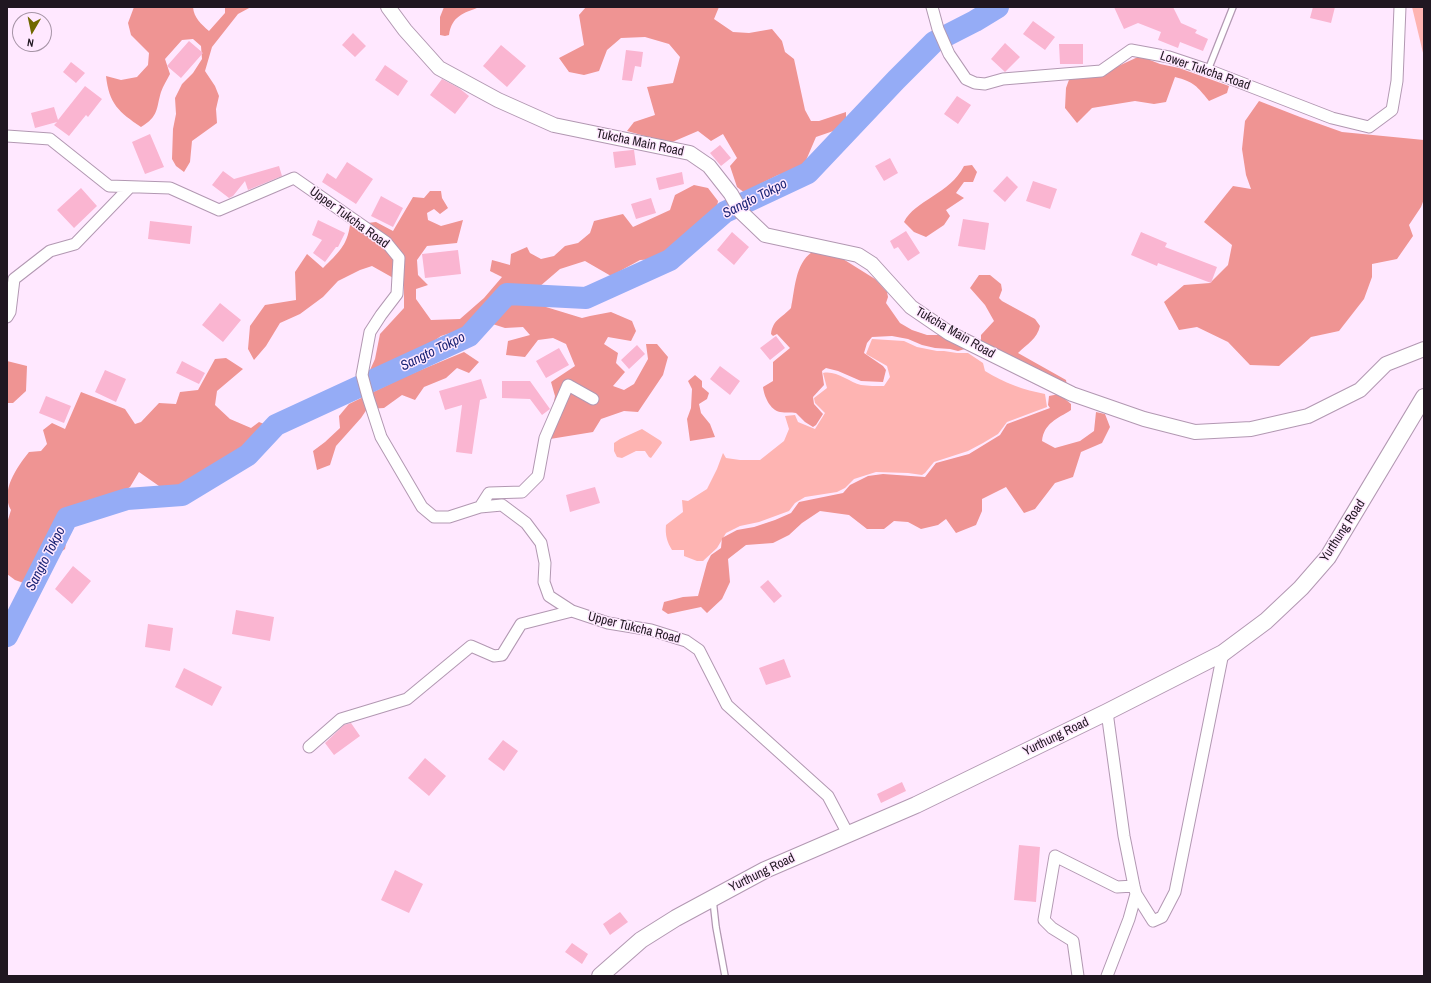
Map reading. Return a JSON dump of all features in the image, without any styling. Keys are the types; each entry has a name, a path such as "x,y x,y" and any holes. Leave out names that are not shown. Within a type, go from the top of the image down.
{"main road":[{"name":"Yurthung Road","path":"600,976 641,940 765,870 916,805 1107,712 1223,653 1266,621 1301,588 1328,557 1424,397"}],"street":[{"name":"Tukcha Main Road","path":"388,7 405,30 439,68 498,100 554,126 690,153 709,166 731,194 741,212 765,235 858,255 872,264 911,307 949,333 1072,394 1144,419 1195,432 1251,429 1308,416 1360,390 1386,364 1424,349"},
{"name":"Lower Tukcha Road","path":"932,7 938,29 950,54 966,79 975,83 984,84 1003,79 1101,71 1131,50 1170,57 1208,70 1332,118 1369,127 1392,110 1397,81 1400,7"},
{"name":"Upper Tukcha Road","path":"7,136 50,140 109,186 170,188 218,210 294,178 386,242 399,258 397,294 370,332 362,375 381,437 422,507 434,517 449,517 480,507 502,505 526,523 541,544 544,563 544,582 549,596 572,611 608,623 651,630 686,641 699,650 727,705 828,796 848,834"},
{"path":"7,317 10,312 14,279 50,251 74,244 130,187"},
{"path":"480,507 489,493 522,492 538,476 545,438 568,385 593,399"},
{"path":"309,746 341,719 407,699 471,646 494,656 502,655 521,624 572,611"},
{"path":"1107,712 1124,836 1135,890 1153,921 1162,917 1174,892 1223,653"},
{"path":"1078,976 1073,942 1052,928 1044,920 1055,856 1117,887 1135,890"},
{"path":"1107,976 1129,919 1135,890"}],"lane":[{"path":"1208,70 1233,7"},
{"path":"713,898 716,927 725,976"}],"shaded area":[{"path":"134,7 193,7 196,18 209,31 225,13 225,7 251,7 238,14 212,47 205,71 215,86 219,96 216,109 217,123 192,141 190,162 184,172 176,166 172,159 173,129 176,114 175,98 182,84 193,73 202,59 201,46 193,39 182,40 165,59 170,74 162,90 154,116 141,127 121,112 116,106 107,86 106,76 121,80 137,77 148,65 149,53 131,35 128,23"},
{"path":"444,7 480,7 459,16 453,23 449,35 445,36 440,35 440,17"},
{"path":"586,7 719,7 714,19 733,32 749,33 772,29 782,41 785,52 794,59 805,110 811,121 819,121 846,112 846,121 842,128 816,137 804,165 794,171 778,175 760,184 750,197 737,187 730,166 737,158 723,134 711,141 698,131 670,143 627,131 634,122 655,115 647,87 673,83 680,57 669,44 645,37 621,38 607,50 599,71 584,75 569,72 559,58 584,45 579,15"},
{"path":"1412,7 1424,7 1424,57"},
{"path":"1140,56 1229,86 1227,93 1209,101 1195,85 1175,77 1166,102 1154,104 1135,101 1092,108 1077,123 1065,108 1066,88 1070,77 1112,69"},
{"path":"1259,101 1342,132 1424,140 1424,199 1421,207 1409,225 1413,236 1397,259 1372,264 1372,277 1364,299 1339,331 1311,337 1279,366 1250,365 1228,342 1197,327 1179,330 1164,302 1184,285 1210,283 1228,265 1232,245 1204,222 1233,186 1251,189 1246,175 1242,149 1245,121"},
{"path":"972,165 977,172 973,182 964,182 956,193 964,198 946,210 950,216 944,225 926,237 914,232 904,222 909,214 916,208 942,190 958,176 964,166"},
{"path":"694,185 708,188 718,201 716,213 687,239 659,259 640,260 611,276 585,261 560,269 539,287 541,301 546,307 582,318 611,312 632,321 636,331 631,341 608,337 604,344 618,353 616,363 625,372 613,386 624,390 634,384 648,359 646,344 657,344 668,357 663,375 638,412 624,411 601,419 593,432 550,439 549,428 555,396 551,382 575,366 566,344 553,338 538,340 525,357 506,355 508,341 530,335 523,327 505,328 477,319 463,329 441,336 427,346 389,364 370,370 375,359 380,334 404,308 404,284 372,266 338,281 323,297 300,314 280,323 266,346 254,360 248,349 250,326 265,305 296,300 295,272 307,254 323,268 341,249 347,238 350,225 376,222 393,231 413,197 424,198 430,191 441,191 442,198 448,208 440,214 434,209 427,213 428,220 441,226 463,220 457,243 427,246 417,260 418,275 428,285 416,289 416,299 431,320 460,319 484,298 502,277 490,271 492,260 510,265 511,254 527,247 530,253 541,259 554,256 565,246 578,243 590,233 594,221 623,214 633,227 670,210 675,195"},
{"path":"812,252 843,259 875,279 887,292 888,297 886,303 900,323 912,330 927,335 945,335 965,345 965,349 958,351 935,348 922,345 908,339 892,336 872,337 867,343 864,353 883,366 886,370 883,382 861,381 838,371 826,368 822,371 824,385 813,397 814,404 823,414 816,425 813,427 805,422 796,413 776,411 770,406 763,387 773,381 773,362 790,348 777,334 773,336 771,334 772,329 776,322 791,308 799,270 806,257"},
{"path":"979,275 990,275 1001,284 1002,290 999,298 1035,319 1040,326 1039,331 1034,338 1018,353 1066,380 1067,386 981,345 981,335 994,321 985,305 970,288"},
{"path":"872,339 904,341 917,347 937,351 968,353 983,363 985,371 999,379 1014,386 1045,394 1047,407 1007,422 998,434 968,451 934,462 922,475 876,472 854,479 845,488 837,492 805,497 795,503 789,511 759,522 740,526 726,533 717,548 703,561 697,561 684,556 684,550 672,550 667,538 666,525 683,512 682,500 688,501 707,489 723,453 726,458 760,460 784,441 789,429 785,416 795,415 798,422 815,429 825,413 815,403 814,398 827,388 823,373 833,373 856,384 884,386 890,377 887,366 866,354"},
{"path":"464,352 479,362 469,373 457,368 446,378 424,387 415,400 402,395 384,408 367,409 336,446 330,465 317,470 313,451 340,428 339,416 349,404 404,377"},
{"path":"226,358 243,369 217,391 215,405 230,419 251,428 259,422 264,424 248,449 186,487 159,486 139,472 130,487 114,497 75,506 58,515 69,528 65,549 54,557 38,588 15,580 7,574 7,523 11,510 7,495 11,480 29,452 41,451 47,444 43,430 52,423 65,429 81,392 125,409 135,424 141,422 159,403 176,404 180,392 198,390 215,359"},
{"path":"7,361 27,366 26,391 13,403 7,403"},
{"path":"695,375 702,381 702,387 709,393 707,399 699,404 701,413 710,424 715,437 690,441 687,419 691,408 692,389 688,381"},
{"path":"1059,394 1071,404 1071,410 1048,426 1043,435 1042,441 1055,448 1080,441 1094,431 1096,412 1105,414 1110,427 1102,443 1081,452 1073,477 1055,483 1035,509 1024,513 1006,487 982,499 982,511 976,525 956,533 946,519 938,525 921,529 908,522 894,521 884,529 867,529 849,515 820,511 802,523 789,535 773,543 746,545 728,559 730,582 722,599 707,613 701,607 668,614 662,610 664,602 683,597 698,596 707,563 711,555 721,548 722,538 737,530 754,527 791,513 799,502 843,493 850,485 868,476 883,474 925,477 936,463 969,454 1000,435 1007,424 1050,408 1048,405 1049,396"},
{"path":"642,429 662,443 651,458 645,451 636,451 622,458 617,457 614,451 614,443"}],"building":[{"path":"1114,7 1173,7 1181,23 1197,30 1195,33 1208,39 1203,51 1180,42 1178,48 1158,40 1161,32 1138,23 1124,29"},
{"path":"1313,7 1335,7 1331,23 1310,18"},
{"path":"1033,21 1055,37 1045,50 1023,34"},
{"path":"353,33 366,46 355,57 342,45"},
{"path":"189,41 203,53 181,78 167,66"},
{"path":"1005,43 1020,57 1005,72 991,59"},
{"path":"1059,44 1083,44 1083,64 1060,64"},
{"path":"501,45 526,66 507,87 483,66"},
{"path":"626,50 643,52 641,67 635,66 632,81 622,80"},
{"path":"71,62 85,73 76,83 63,72"},
{"path":"385,65 408,81 398,96 375,80"},
{"path":"442,79 459,88 469,96 455,114 430,95"},
{"path":"85,86 102,99 88,117 86,115 69,136 54,125 57,122 35,128 31,113 54,107 58,120"},
{"path":"957,96 971,105 958,124 944,114"},
{"path":"150,134 164,167 145,174 132,142"},
{"path":"720,145 731,158 721,166 710,153"},
{"path":"634,150 636,165 615,168 613,152"},
{"path":"890,158 898,173 884,181 875,166"},
{"path":"347,162 373,179 356,204 322,182 327,173 336,179"},
{"path":"279,166 282,176 248,190 245,181 233,196 229,198 212,185 223,171 234,179"},
{"path":"682,172 684,184 659,190 656,178"},
{"path":"1007,176 1018,187 1005,202 993,191"},
{"path":"1033,181 1057,189 1050,209 1026,201"},
{"path":"81,188 97,206 74,228 57,210"},
{"path":"381,196 403,208 393,227 371,216"},
{"path":"651,198 656,213 636,219 631,204"},
{"path":"963,219 989,223 985,250 958,246"},
{"path":"318,220 345,233 338,247 336,247 325,262 313,253 322,240 312,235"},
{"path":"150,221 192,226 190,244 148,239"},
{"path":"906,231 920,253 908,261 898,247 894,249 890,241"},
{"path":"732,232 749,247 734,265 717,250"},
{"path":"1141,232 1167,243 1165,247 1217,267 1211,283 1158,263 1157,266 1131,255"},
{"path":"458,250 461,274 425,278 422,254"},
{"path":"220,303 241,320 223,342 202,325"},
{"path":"776,336 785,348 770,360 760,348"},
{"path":"637,345 645,354 629,369 621,360"},
{"path":"559,348 569,365 546,378 536,361"},
{"path":"182,361 205,373 199,384 176,373"},
{"path":"720,366 740,381 730,395 710,379"},
{"path":"105,370 126,379 116,402 95,392"},
{"path":"481,379 487,398 480,400 472,454 456,452 462,405 445,410 439,391"},
{"path":"502,381 530,381 550,409 542,415 530,399 502,398"},
{"path":"46,396 71,406 64,423 39,413"},
{"path":"595,487 600,503 570,512 566,495"},
{"path":"73,566 91,581 72,604 55,589"},
{"path":"768,580 782,596 774,603 760,587"},
{"path":"236,610 274,617 270,641 232,634"},
{"path":"148,624 173,628 170,651 145,647"},
{"path":"784,659 791,677 766,685 759,668"},
{"path":"184,668 222,687 212,706 175,687"},
{"path":"351,723 360,736 334,755 325,743 344,725"},
{"path":"503,740 518,751 504,771 488,759"},
{"path":"425,758 446,776 429,796 408,778"},
{"path":"902,782 906,791 881,803 877,794"},
{"path":"1019,845 1040,847 1036,902 1014,900"},
{"path":"395,870 423,884 409,913 381,900"},
{"path":"620,912 628,922 610,935 603,924"},
{"path":"572,943 588,954 582,964 565,952"}],"waterway":[{"name":"Sangto Tokpo","path":"7,636 67,518 127,499 182,495 248,455 276,425 469,336 507,294 586,298 670,260 725,212 808,173 934,42 975,21 998,7"}]}
